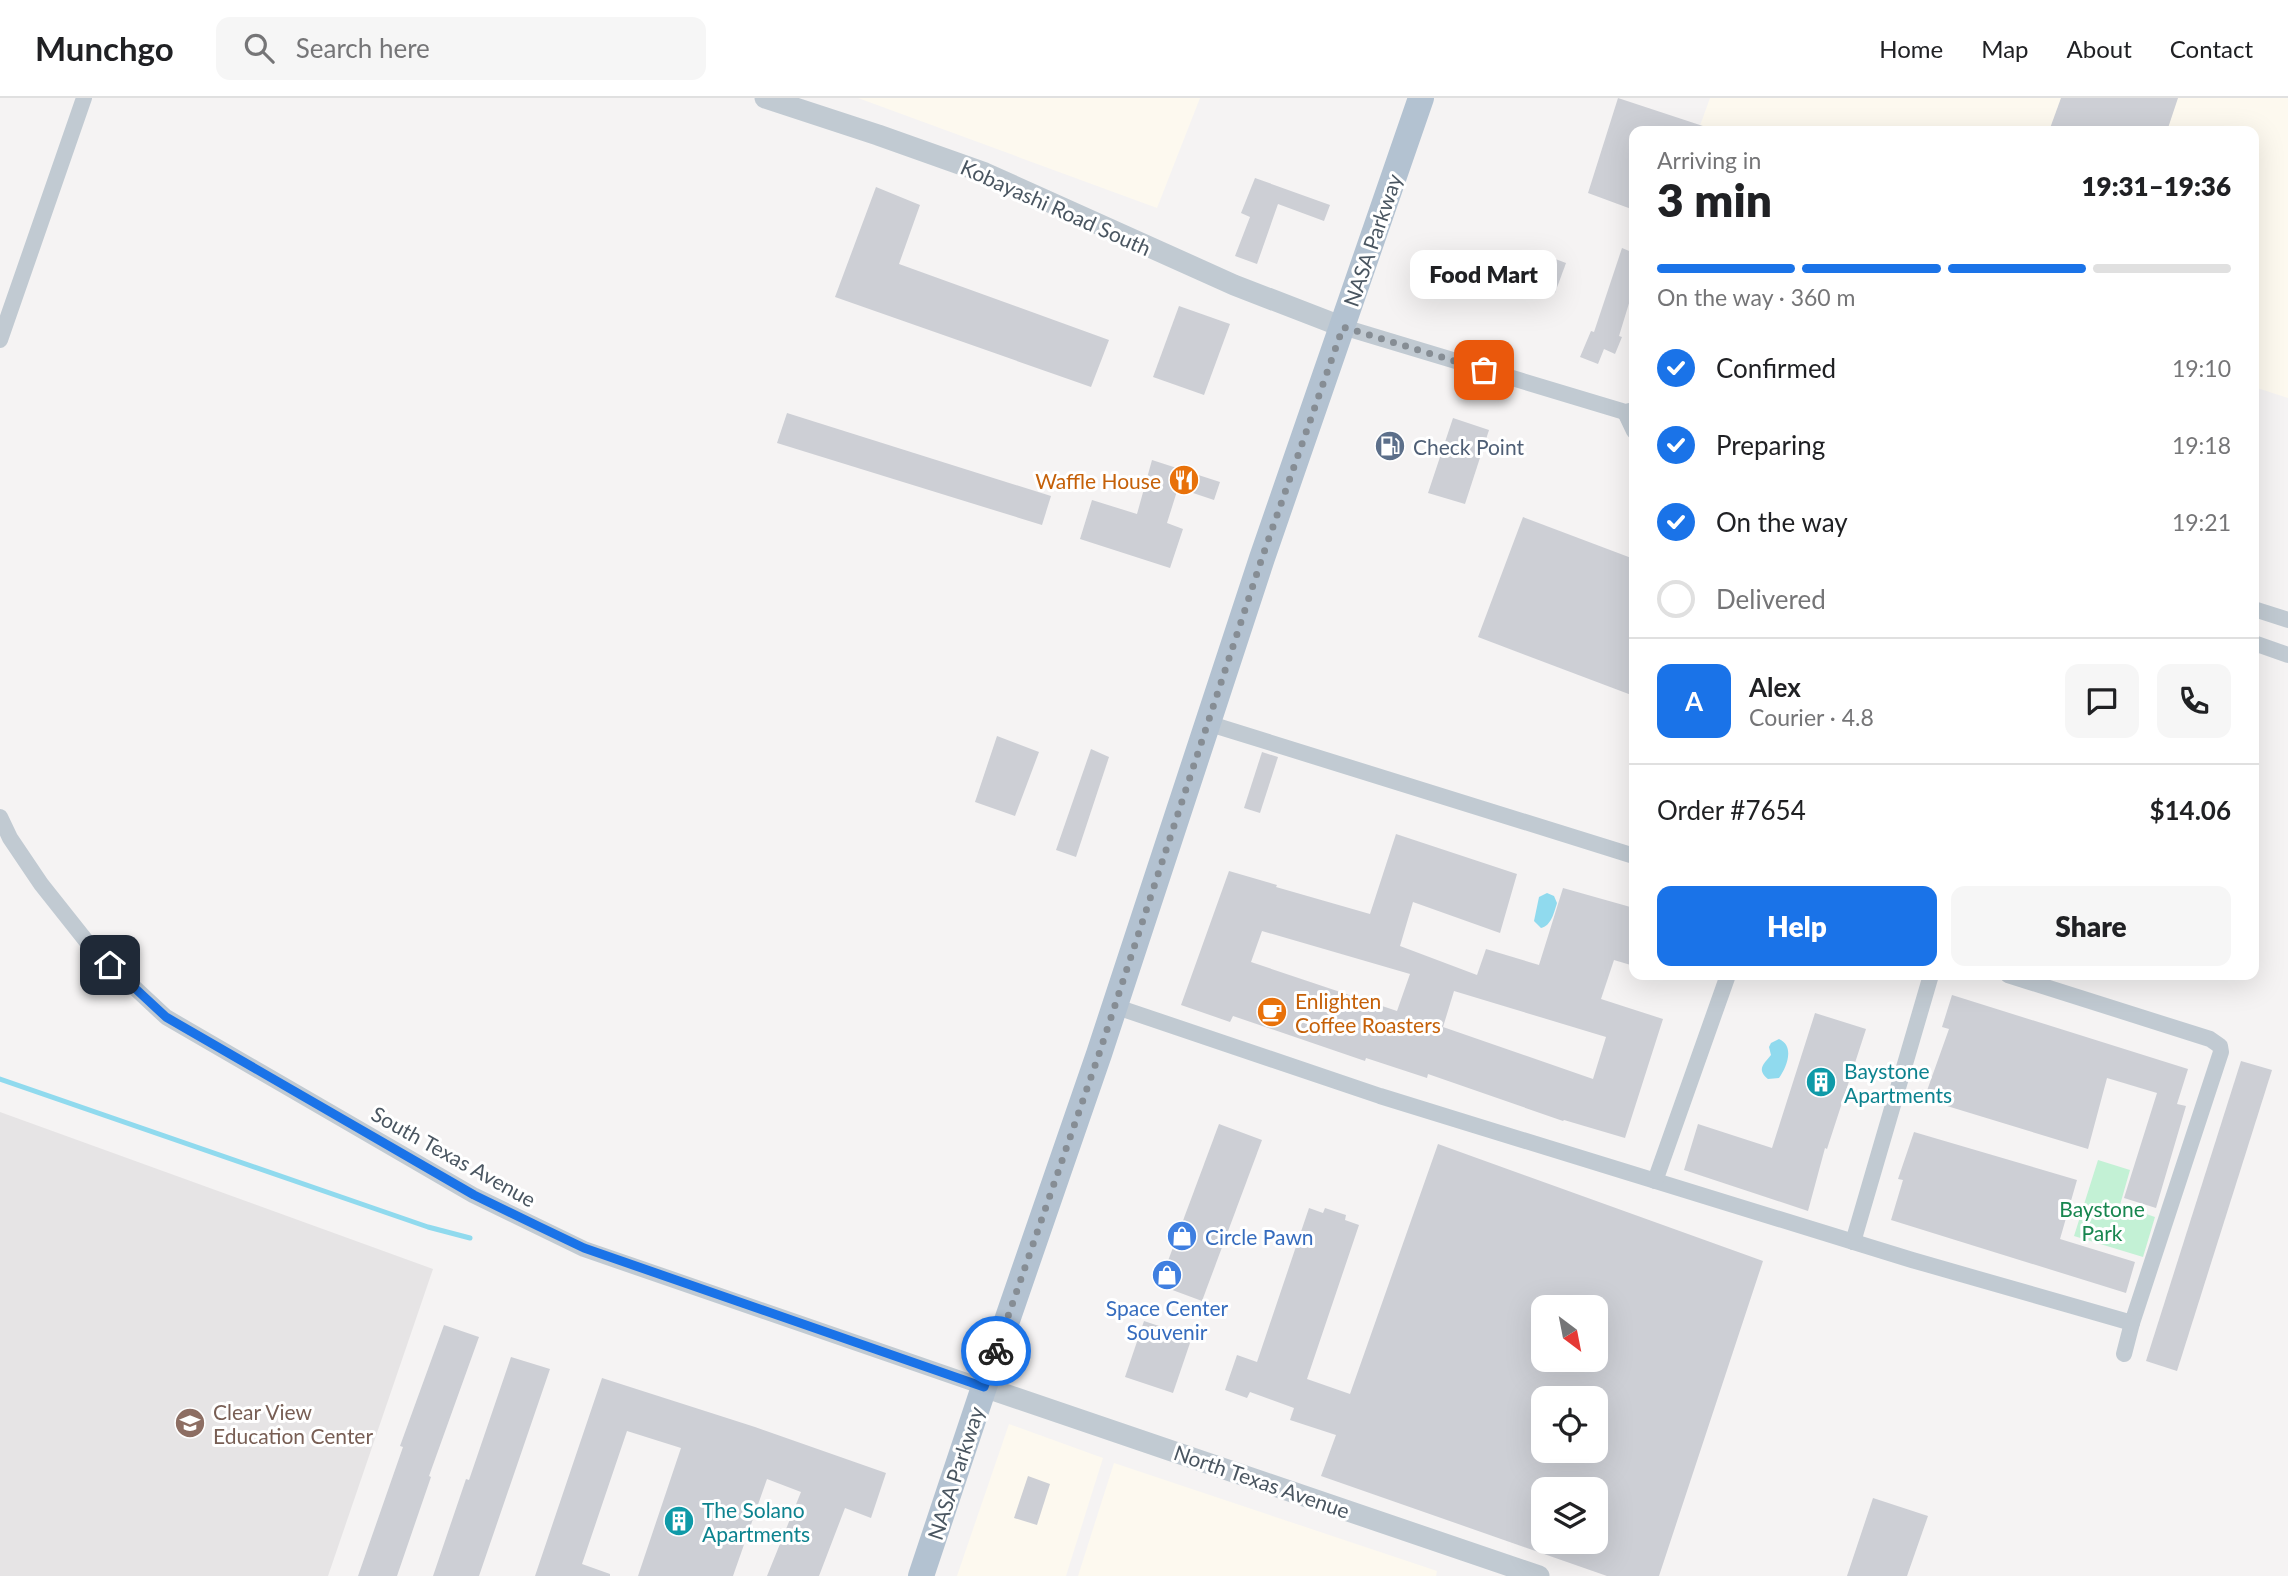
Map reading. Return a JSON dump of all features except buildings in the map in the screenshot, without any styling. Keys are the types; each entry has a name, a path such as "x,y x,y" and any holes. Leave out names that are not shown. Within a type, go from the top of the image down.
{"main road":[{"name":"NASA Parkway","path":"921,1576 1262,558 1421,98"}],"street":[{"path":"0,340 84,98"},
{"name":"Kobayashi Road South","path":"765,98 985,173 1223,280 1343,327"},
{"path":"1343,327 1629,411"},
{"path":"2259,611 2288,620"},
{"path":"2259,645 2288,655"},
{"path":"1207,723 1629,854"},
{"name":"South Texas Avenue","path":"0,817 10,838 41,884 91,947 166,1017 474,1195 584,1248 984,1387"},
{"path":"1655,1181 1726,980"},
{"path":"1853,1242 1930,980"},
{"path":"2024,980 2210,1039 2220,1046 2221,1052 2124,1354"},
{"path":"1114,1006 1380,1096 1853,1242 2132,1323"},
{"name":"North Texas Avenue","path":"984,1387 1503,1570 1539,1576"}],"shaded area":[{"path":"858,98 1200,98 1157,208"},
{"path":"1710,98 2288,98 2288,398 2259,389 2259,126 1700,126"},
{"name":"Clear View Education Center","path":"0,1112 433,1269 328,1576 0,1576"},
{"path":"1009,1424 1103,1458 1066,1576 957,1576"},
{"path":"1114,1463 1437,1571 1436,1576 1078,1576"}],"green space":[{"name":"Baystone Park","path":"2098,1160 2130,1170 2120,1205 2155,1217 2143,1257 2074,1236"}],"water":[{"path":"1547,893 1554,896 1557,903 1550,922 1541,928 1534,921 1539,897"},
{"path":"1779,1039 1787,1046 1787,1063 1779,1078 1768,1079 1762,1072 1762,1067 1771,1055 1771,1043"}],"waterway":[{"path":"0,1079 428,1227 470,1238"}],"way so far":[{"path":"996,1351 1099,1054 1262,558 1343,327 1484,370"}],"place":[{"name":"Food Mart","path":"1484,370"},
{"name":"Check Point","path":"1390,446"},
{"name":"Waffle House","path":"1184,480"},
{"name":"Enlighten Coffee Roasters","path":"1272,1012"},
{"name":"Baystone Apartments","path":"1821,1082"},
{"name":"Circle Pawn","path":"1182,1236"},
{"name":"Space Center Souvenir","path":"1167,1275"},
{"name":"Clear View Education Center","path":"190,1423"},
{"name":"The Solano Apartments","path":"679,1521"}],"route":[{"path":"110,965 166,1017 474,1195 584,1248 984,1387 996,1351"}]}
